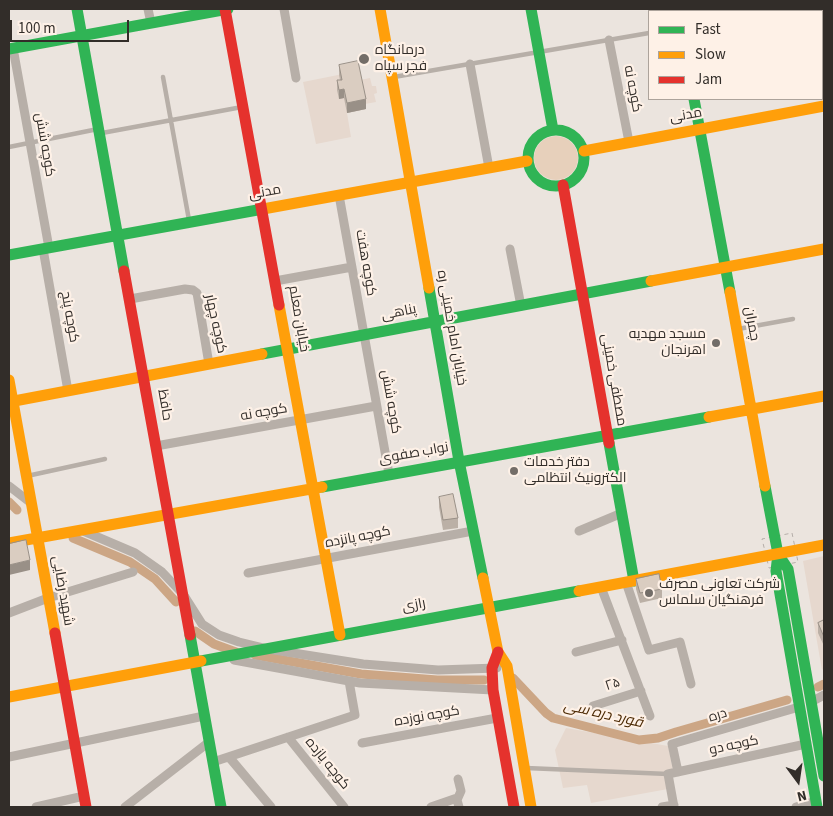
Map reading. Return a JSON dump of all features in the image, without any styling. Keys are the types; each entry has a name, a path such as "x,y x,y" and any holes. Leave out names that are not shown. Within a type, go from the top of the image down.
{"street":[{"name":"حافظ","path":"78,9 220,807"},
{"path":"148,9 151,23"},
{"path":"11,49 226,9"},
{"name":"خیابان معلم","path":"226,9 340,635"},
{"path":"284,9 296,78"},
{"name":"خیابان امام خمینی ره","path":"380,9 459,462 498,652"},
{"path":"531,9 554,130"},
{"name":"کوچه نه","path":"608,40 629,142"},
{"name":"کوچه شش","path":"11,49 30,142 46,248"},
{"path":"470,64 489,168"},
{"name":"چمران","path":"694,100 778,554 776,571 817,804"},
{"name":"مدنی","path":"584,151 824,106"},
{"path":"554,130 563,131 576,138 584,151 580,173 575,179 563,185 552,186 543,184 531,172 528,161 530,147 540,135 554,130"},
{"name":"مدنی","path":"9,255 528,161"},
{"name":"مصطفی خمینی","path":"563,185 622,513 630,581"},
{"name":"کوچه هفت","path":"339,195 363,335"},
{"name":"کوچه پنج","path":"46,248 68,391"},
{"path":"510,249 521,306"},
{"name":"پناهی","path":"11,402 824,249"},
{"path":"275,281 352,266"},
{"name":"کوچه چهار","path":"130,299 185,289 192,290 197,294 209,364"},
{"name":"کوچه شش","path":"363,335 389,474"},
{"name":"شهید رضایی","path":"9,380 11,402 85,802"},
{"name":"نواب صفوی","path":"9,543 824,396"},
{"name":"کوچه نه","path":"156,446 376,406"},
{"path":"9,486 31,503"},
{"path":"579,531 622,513"},
{"path":"80,530 135,553 162,572 182,594 202,624 219,635 268,649 362,664 438,670 507,666"},
{"name":"کوچه پانزده","path":"248,573 473,531"},
{"name":"رازی","path":"9,697 824,545"},
{"name":"چمران","path":"778,554 788,569 811,702 819,722 824,776"},
{"path":"9,613 48,598 133,572"},
{"path":"630,581 649,650 680,642 691,684"},
{"path":"601,587 650,716"},
{"path":"576,652 622,640"},
{"path":"498,652 507,666 531,807"},
{"path":"498,652 492,668 493,690 514,807"},
{"path":"234,660 349,681 493,690"},
{"path":"213,762 355,715 349,681"},
{"name":"۲۵","path":"593,706 640,691"},
{"path":"799,707 824,695"},
{"name":"دره","path":"678,772 672,744 799,707"},
{"path":"9,757 204,716"},
{"name":"کوچه نوزده","path":"362,743 497,718"},
{"name":"کوچه یازده","path":"288,737 344,807"},
{"path":"125,807 209,742"},
{"name":"کوچه دو","path":"668,774 806,744"},
{"path":"229,757 271,807"},
{"path":"662,807 674,806 668,774"},
{"path":"431,807 458,803 461,791 458,779"},
{"path":"36,807 85,802"},
{"path":"796,807 817,804"}],"lane":[{"path":"392,78 648,34"},
{"path":"163,77 189,222"},
{"path":"9,146 243,106"},
{"path":"737,330 793,319"},
{"path":"26,477 105,459"},
{"path":"524,768 668,774"}],"shaded area":[{"path":"358,71 360,80 370,78 372,86 376,86 377,93 374,94 376,102 365,104 366,109 347,113 351,137 316,144 303,82"},
{"path":"556,136 568,140 574,146 578,158 574,170 568,176 556,180 544,176 538,170 534,158 538,146 544,140"},
{"path":"824,556 824,668 822,670 803,561"},
{"path":"566,728 668,746 673,770 668,789 591,803 587,785 563,788 555,750"}],"building":[{"path":"358,61 366,99 347,103 344,89 339,90 337,80 342,80 339,65"},
{"path":"453,494 458,518 443,520 439,497"},
{"path":"26,540 30,560 9,565 9,544"},
{"path":"659,574 662,589 640,593 636,579"},
{"path":"824,620 824,637 818,623"}],"waterway":[{"name":"قورد دره سی","path":"9,502 17,510"},
{"path":"73,538 130,562 155,579 176,602"},
{"name":"قورد دره سی","path":"195,631 214,644 236,652"},
{"name":"قورد دره سی","path":"255,655 361,674 437,680 484,680"},
{"name":"قورد دره سی","path":"513,678 553,718 639,740 658,738 787,700"},
{"path":"818,687 824,684"}],"traffic: fast":[{"path":"77,9 124,271"},
{"path":"9,49 228,9"},
{"path":"531,9 553,130"},
{"path":"694,100 730,292"},
{"path":"550,130 562,130 576,138 584,152 584,158 582,169 576,178 562,186 550,186 540,181 533,174 528,164 528,152 533,142 540,135 550,130"},
{"path":"9,255 263,209"},
{"path":"262,354 651,281"},
{"path":"429,288 459,461 483,578"},
{"path":"322,487 709,417"},
{"path":"609,443 634,581"},
{"path":"765,486 778,554 776,571 817,807"},
{"path":"778,554 788,569 824,776"},
{"path":"201,661 579,591"},
{"path":"190,635 221,807"}],"traffic: slow":[{"path":"380,9 429,288"},
{"path":"584,151 824,106"},
{"path":"263,209 527,161"},
{"path":"651,281 824,249"},
{"path":"730,292 765,486"},
{"path":"279,305 340,635"},
{"path":"9,402 262,354"},
{"path":"9,380 55,633"},
{"path":"709,417 824,396"},
{"path":"9,543 322,487"},
{"path":"579,591 824,545"},
{"path":"483,578 498,652 507,666 531,807"},
{"path":"9,697 201,661"}],"traffic: jam":[{"path":"225,9 279,305"},
{"path":"563,185 609,443"},
{"path":"124,271 190,635"},
{"path":"55,633 86,807"},
{"path":"498,652 492,668 493,690 514,807"}],"place":[{"name":"درمانگاه فجر سپاه","path":"364,59"},
{"name":"مسجد مهدیه اهرنجان","path":"716,343"},
{"name":"دفتر خدمات الکترونیک انتظامی","path":"514,471"},
{"name":"شرکت تعاونی مصرف فرهنگیان سلماس","path":"649,593"}]}
